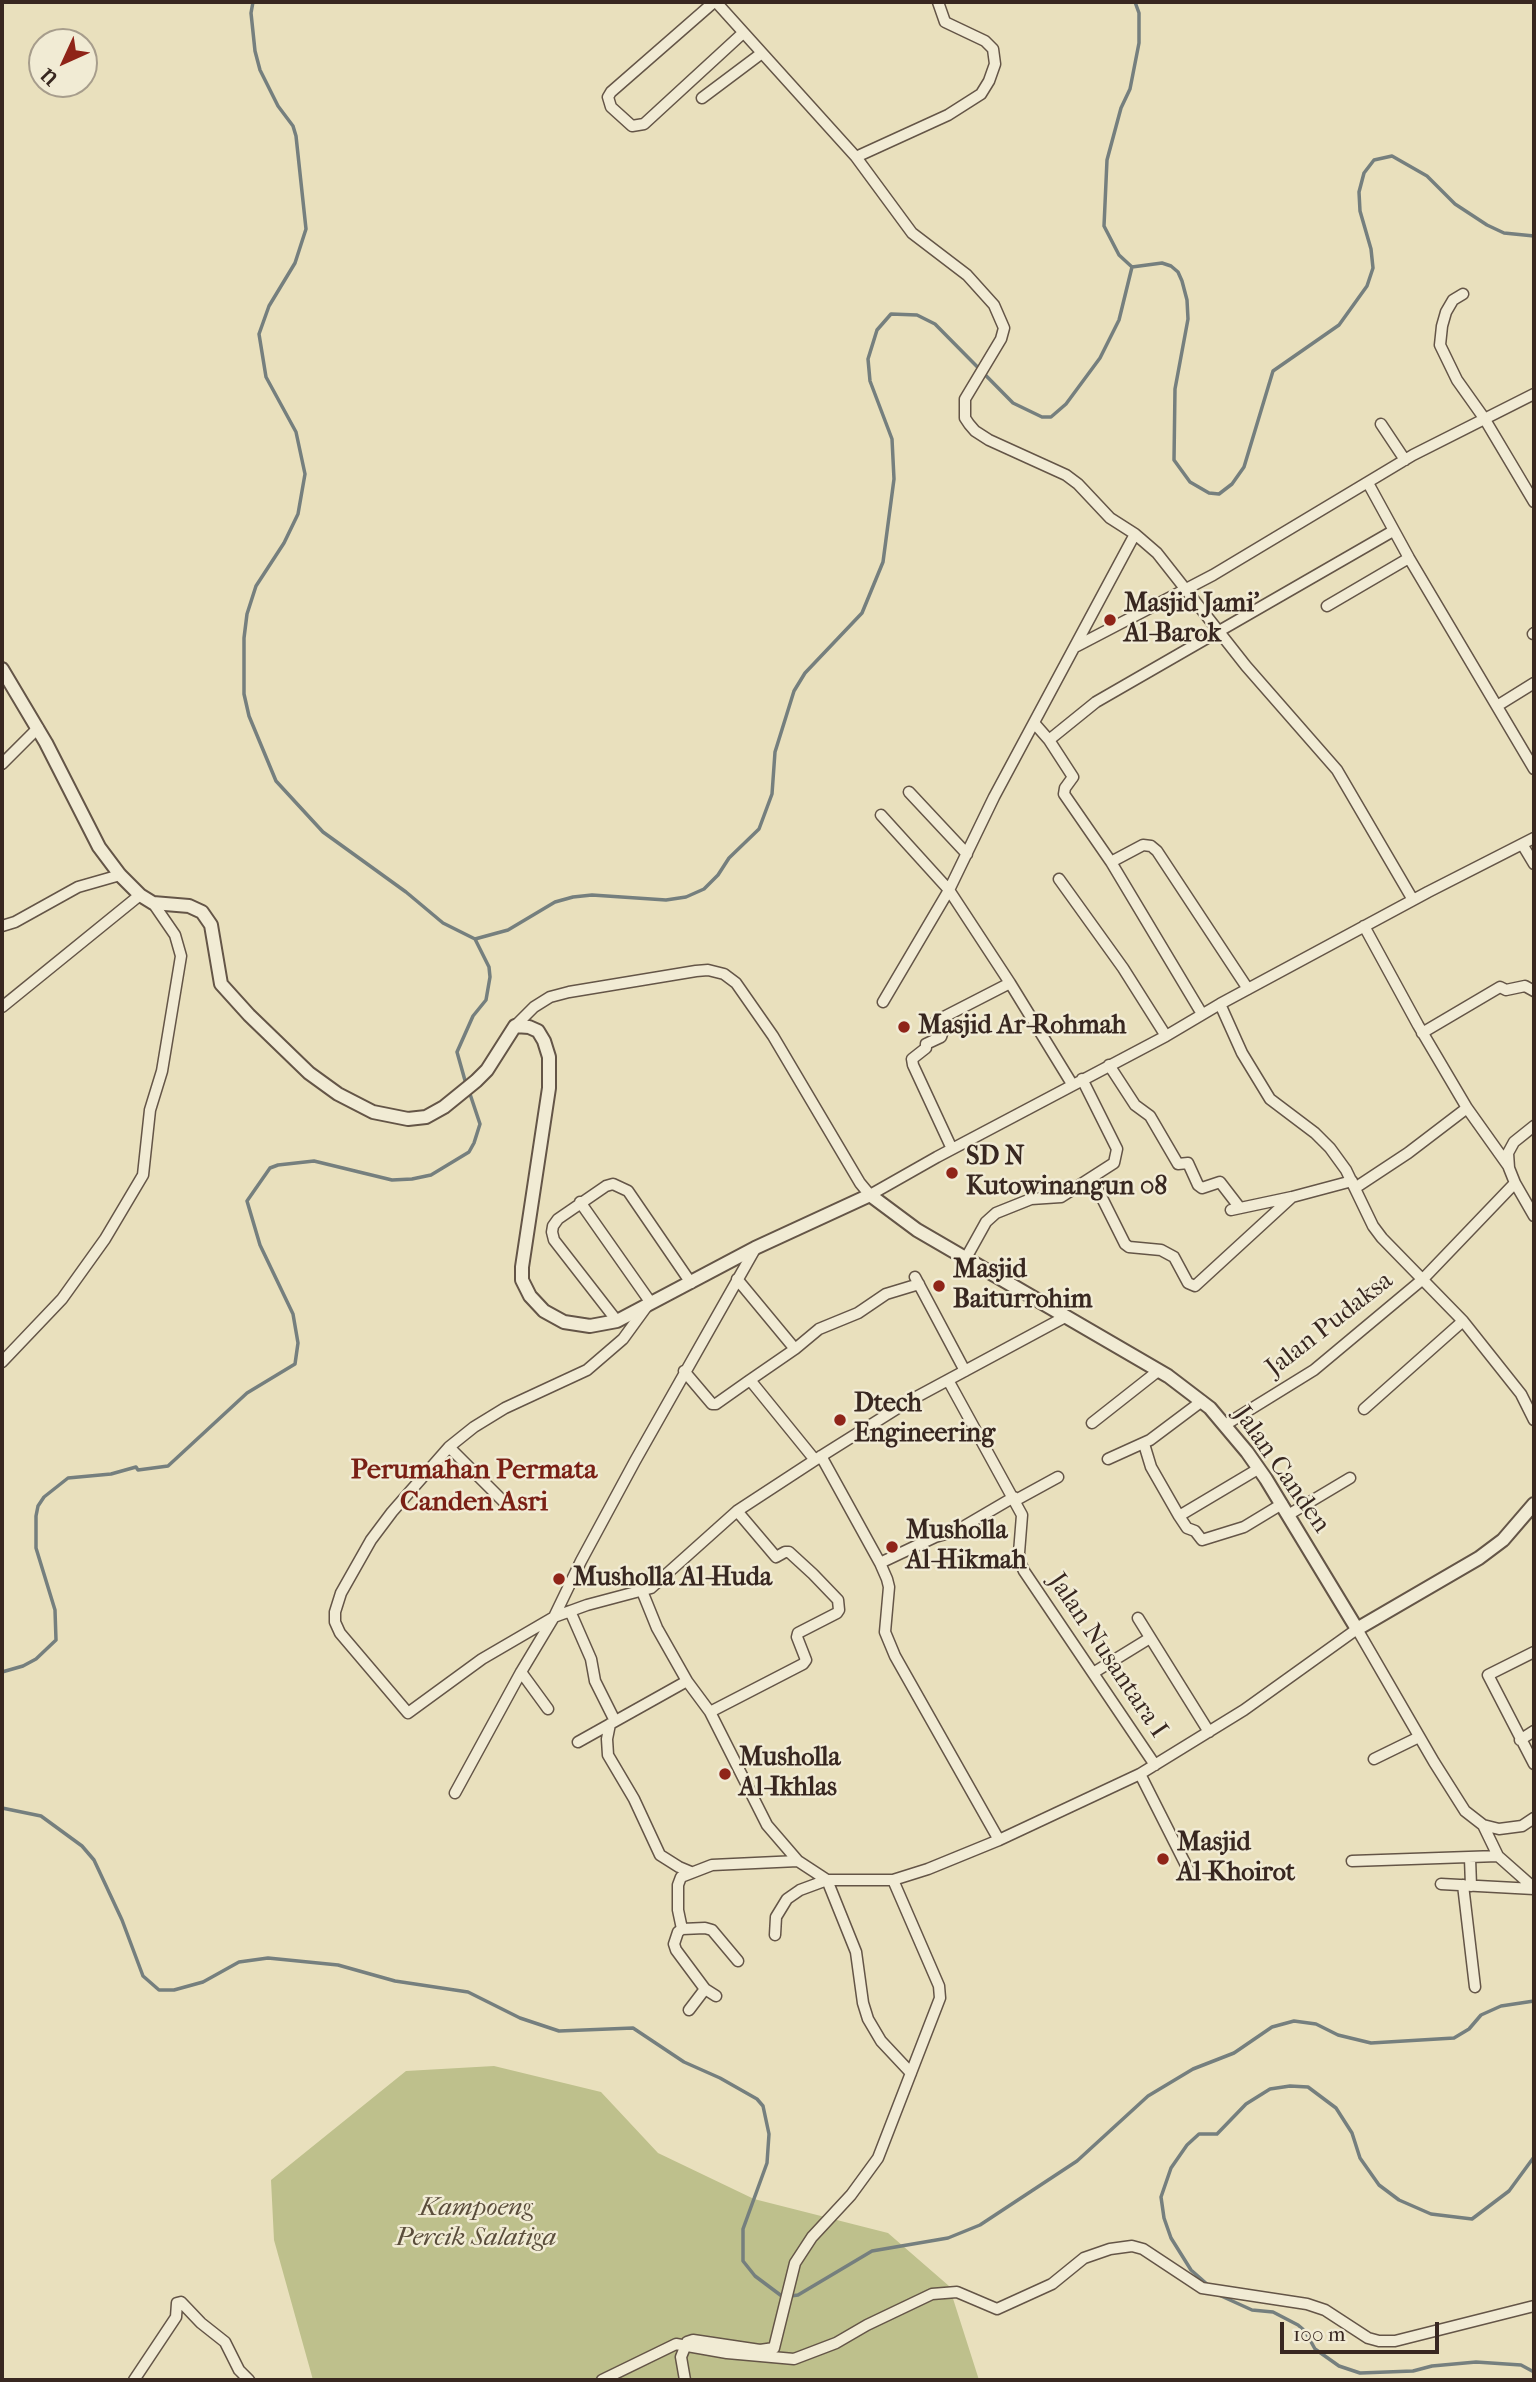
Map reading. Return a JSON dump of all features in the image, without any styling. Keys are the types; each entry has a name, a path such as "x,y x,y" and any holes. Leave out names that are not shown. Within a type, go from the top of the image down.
{"street":[{"path":"743,33 638,127 626,122 611,107 608,97 611,92 715,2 856,157 912,233 967,275 994,305 1004,328 995,349 965,399 965,418 975,431 1066,475 1110,518 1157,553 1246,666 1338,770 1413,900"},
{"path":"856,157 948,115 981,94 989,81 995,64 993,49 985,41 945,22 938,2"},
{"path":"702,97 762,53"},
{"path":"1463,294 1454,300 1446,312 1440,345 1457,380 1484,418 1534,502"},
{"path":"1076,647 1185,589 1405,460 1534,394"},
{"path":"1381,424 1405,460"},
{"path":"1368,483 1393,531 1534,769"},
{"path":"1049,740 1096,702 1393,531"},
{"path":"883,1002 949,890 994,797 1135,534"},
{"path":"1328,606 1409,558"},
{"path":"2,669 38,728 99,847 120,875 140,895 153,903 175,935 181,956 162,1071 150,1110 143,1175 106,1240 62,1299 2,1362"},
{"path":"1497,706 1534,683"},
{"path":"1035,724 1073,777 1064,794 1111,862 1202,1014"},
{"path":"2,764 38,728"},
{"path":"909,792 967,854"},
{"path":"881,815 949,890 1077,1082 1117,1152 1113,1165 1061,1197 1031,1199 996,1213 986,1222 966,1258"},
{"path":"515,1026 538,1031 549,1057 547,1110 522,1280 530,1296 544,1311 564,1322 590,1326 617,1321 755,1248 870,1195 1364,926 1534,838"},
{"path":"1522,844 1534,864"},
{"path":"1111,862 1143,845 1151,846 1157,851 1248,989"},
{"path":"2,926 15,922 78,887 120,875"},
{"path":"1059,879 1123,968 1166,1036"},
{"path":"2,1007 140,895"},
{"path":"153,903 189,906 202,912 211,925 221,984 309,1073 338,1094 373,1112 408,1119 426,1117 444,1107 487,1070 515,1026 534,1007 550,997 696,971 708,970 724,974 736,983 773,1036 860,1183 870,1195"},
{"path":"1364,926 1422,1033 1467,1108 1509,1168"},
{"path":"952,1149 912,1059 926,1048 926,1044 941,1037 936,1021 1010,983"},
{"path":"1422,1033 1500,987 1506,990 1525,986 1534,992"},
{"path":"1220,1004 1242,1054 1270,1099 1315,1133 1330,1149 1382,1238 1463,1321 1521,1394 1534,1420"},
{"path":"1109,1065 1135,1105 1150,1116 1178,1164 1188,1163 1202,1188 1220,1182 1236,1209 1353,1185 1467,1108"},
{"path":"1534,1126 1514,1142 1508,1153 1514,1183 1534,1216"},
{"path":"1092,1178 1125,1244 1129,1247 1161,1250 1174,1257 1188,1283 1195,1286 1292,1197"},
{"name":"Jalan Pudaksa","path":"1225,1424 1314,1370 1423,1279 1514,1183"},
{"path":"617,1321 554,1240 553,1226 558,1219 606,1186 613,1184 628,1191 691,1283"},
{"name":"Jalan Canden","path":"870,1195 917,1230 1158,1371 1202,1401 1225,1424 1285,1509 1456,1799 1483,1825"},
{"path":"580,1202 650,1304"},
{"path":"455,1793 521,1672 554,1618 581,1561 684,1371 755,1248"},
{"path":"737,1279 795,1349"},
{"path":"684,1371 712,1404 716,1404 820,1329 859,1313 886,1294 917,1280 965,1371"},
{"path":"650,1304 623,1339 587,1370 505,1408 474,1427 449,1447 370,1540 341,1593 335,1612 340,1633 408,1713 482,1659 554,1618 587,1605 651,1588 737,1511 909,1401 1065,1317"},
{"path":"1364,1409 1463,1321"},
{"path":"1092,1423 1158,1371"},
{"path":"750,1380 818,1458 880,1563 888,1587 885,1622 887,1640 999,1840"},
{"name":"Jalan Nusantara I","path":"948,1380 1022,1515 1020,1562 1155,1765"},
{"path":"1108,1459 1144,1444 1202,1401"},
{"path":"1144,1444 1151,1467 1179,1516 1187,1528 1195,1531 1202,1540 1244,1527 1350,1478"},
{"path":"449,1447 507,1505"},
{"path":"1179,1516 1258,1469"},
{"path":"880,1563 935,1537 956,1531 1058,1477"},
{"path":"775,1935 776,1917 784,1902 800,1890 827,1880 893,1880 928,1869 999,1840 1140,1774 1244,1710 1357,1629 1479,1558 1503,1539 1534,1504"},
{"path":"709,1712 803,1664 806,1660 797,1637 799,1633 839,1610 838,1600 813,1574 789,1552 776,1557 737,1511"},
{"path":"642,1591 657,1628 687,1681 709,1712 766,1825 798,1861 827,1880 856,1952 863,2003 868,2019 881,2041 911,2073"},
{"path":"570,1611 591,1659 595,1681 613,1722 607,1739 608,1755 634,1799 660,1855 691,1872"},
{"path":"1138,1618 1209,1732"},
{"path":"1093,1673 1150,1638"},
{"path":"1534,1652 1489,1675 1534,1764"},
{"path":"521,1672 548,1709"},
{"path":"578,1742 687,1681"},
{"path":"1520,1740 1534,1731"},
{"path":"1374,1759 1419,1737"},
{"path":"1140,1774 1190,1872"},
{"path":"1483,1825 1511,1829 1534,1818"},
{"path":"1483,1825 1498,1856 1534,1888"},
{"path":"1352,1861 1498,1856"},
{"path":"1469,1858 1467,1885 1475,1987"},
{"path":"716,1996 705,1989 676,1950 676,1937 682,1929 678,1910 678,1885 681,1877 712,1866 798,1861"},
{"path":"685,2380 681,2357 685,2344 693,2340 760,2350 774,2348 792,2284 795,2263 812,2237 851,2195 878,2158 940,1998 939,1986 893,1880"},
{"path":"1441,1884 1534,1888"},
{"path":"682,1929 712,1930 738,1961"},
{"path":"689,2010 705,1989"},
{"path":"602,2380 676,2344 727,2353 794,2359 836,2343 932,2294 957,2292 997,2309 1052,2284 1084,2258 1132,2246 1143,2249 1208,2290 1307,2304 1325,2311 1379,2342 1395,2341 1534,2306"},
{"path":"134,2380 176,2317 177,2303 181,2302 225,2342 239,2370 249,2380"}],"green space":[{"name":"Kampoeng Percik Salatiga","path":"494,2066 601,2092 658,2153 754,2199 888,2233 949,2286 979,2380 313,2380 274,2240 271,2180 406,2071"}],"waterway":[{"path":"253,2 251,13 260,70 278,106 293,126 296,136 306,229 295,263 269,306 259,334 266,377 296,432 305,474 298,514 284,543 256,586 247,614 244,694 249,716 276,781 323,832 406,892 443,923 475,939 508,930 555,902 573,897 592,895 666,900 686,897 704,889 718,875 729,858 759,829 772,794 775,752 794,691 805,673 862,613 883,562 894,479 892,439 870,381 868,359 877,330 891,314 917,315 935,324 1013,403 1042,417 1051,417 1066,404 1100,358 1119,320 1132,267 1119,255 1104,226 1107,160 1121,108 1130,89 1139,43 1139,13 1135,2"},
{"path":"1132,267 1162,263 1178,272 1182,281 1188,319 1175,389 1174,460 1190,482 1209,493 1219,494 1232,484 1244,467 1273,371 1339,325 1367,286 1373,268 1371,249 1360,211 1359,192 1364,173 1374,160 1392,156 1427,176 1455,204 1487,225 1504,233 1534,236"},
{"path":"466,1084 457,1052 473,1016 486,1000 490,977 489,967 475,939"},
{"path":"2,1672 36,1659 56,1640 55,1610 36,1548 36,1516 44,1497 68,1478 111,1474 136,1467 138,1470 168,1466 247,1393 295,1364 298,1343 293,1314 260,1245 247,1201 270,1168 314,1161 392,1180 431,1175 469,1152 474,1143 480,1124 469,1091"},
{"path":"2,1808 41,1816 82,1846 94,1860 122,1920 143,1976 159,1990 174,1990 203,1982 239,1962 268,1958 338,1965 395,1981 468,1992 520,2018 559,2031 633,2028 684,2062 757,2099 763,2106 769,2134 767,2163 743,2229 743,2261 755,2276 783,2297 798,2295 872,2251 948,2238 980,2225 1077,2161 1148,2096 1193,2069 1234,2053 1272,2027 1294,2021 1316,2024 1338,2035 1371,2043 1454,2038 1469,2029 1481,2015 1501,2006 1534,2001"},
{"path":"1208,2285 1191,2270 1171,2238 1161,2197 1171,2168 1187,2145 1199,2134 1217,2134 1246,2104 1270,2089 1308,2087 1336,2108 1352,2133 1360,2158 1379,2185 1399,2200 1431,2214 1472,2219 1509,2191 1534,2157"},
{"path":"1219,2295 1252,2310 1273,2312 1298,2325 1305,2331 1315,2349 1339,2366 1360,2373 1413,2371 1432,2366 1476,2362 1521,2365 1534,2372"}],"place":[{"name":"Masjid Jami' Al-Barok","path":"1110,620"},
{"name":"Masjid Ar-Rohmah","path":"904,1027"},
{"name":"SD N Kutowinangun 08","path":"952,1173"},
{"name":"Masjid Baiturrohim","path":"939,1286"},
{"name":"Dtech Engineering","path":"840,1420"},
{"name":"Musholla Al-Hikmah","path":"892,1547"},
{"name":"Musholla Al-Huda","path":"559,1579"},
{"name":"Musholla Al-Ikhlas","path":"725,1774"},
{"name":"Masjid Al-Khoirot","path":"1163,1859"}],"district":[{"name":"Perumahan Permata Canden Asri","path":"474,1487"}]}
